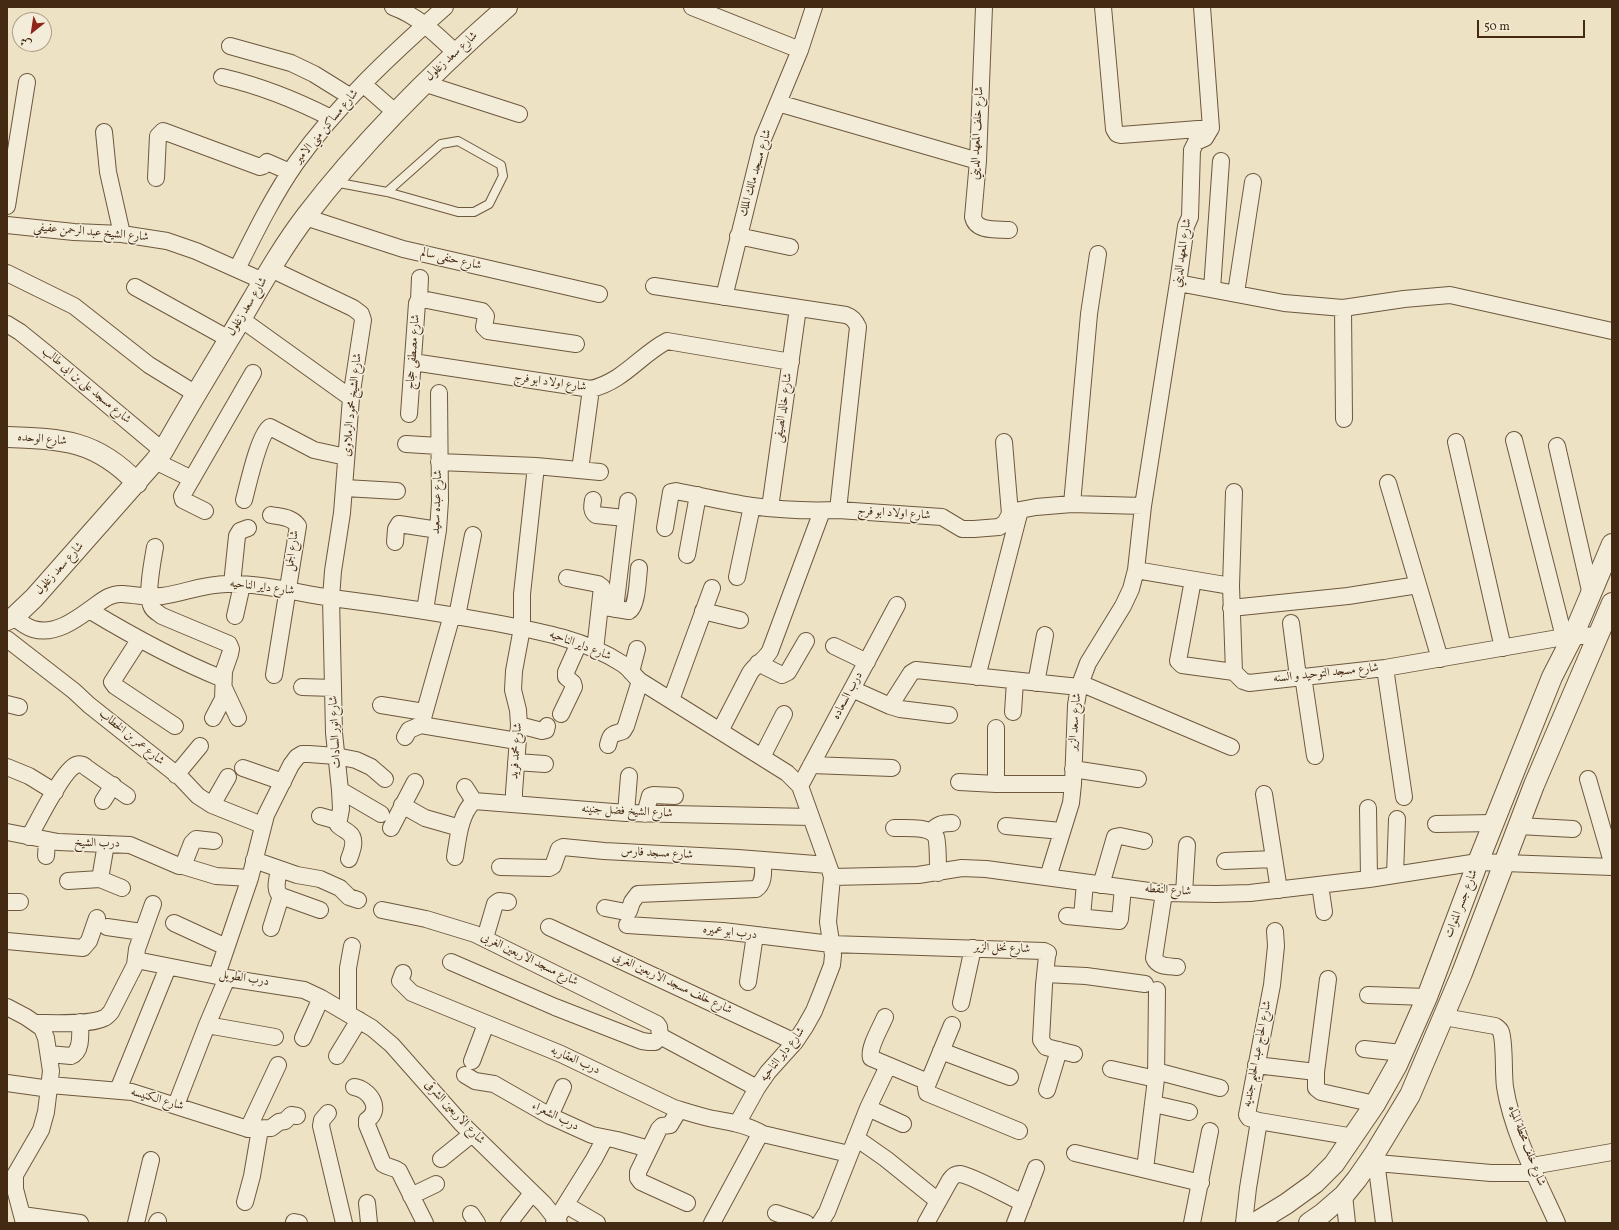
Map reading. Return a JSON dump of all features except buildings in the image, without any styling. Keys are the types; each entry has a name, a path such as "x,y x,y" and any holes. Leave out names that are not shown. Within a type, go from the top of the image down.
{"street":[{"path":"392,7 413,16 426,24 456,52"},
{"name":"شارع مساكن مني الامير","path":"237,269 263,217 290,172 330,118 363,84 445,7"},
{"name":"شارع سعد زغلول","path":"10,619 34,598 137,483 159,456 267,275 305,217 333,182 395,112 423,83 507,7"},
{"path":"692,7 800,50"},
{"name":"شارع مسجد مالك الملك","path":"724,297 763,140 800,50 814,7"},
{"name":"شارع خلف المعهد الديني","path":"984,7 978,161 973,213 974,221 983,228 1009,230"},
{"path":"1103,7 1114,129 1117,134 1121,135 1211,128 1202,7"},
{"path":"230,46 291,63 314,74 351,96"},
{"path":"222,77 266,89 287,97 330,118"},
{"path":"7,206 27,82"},
{"path":"423,83 519,114"},
{"path":"363,84 395,112"},
{"path":"778,103 978,161"},
{"name":"شارع المعهد الديني","path":"1143,506 1186,226 1190,217 1192,150 1196,142 1205,138 1211,128"},
{"path":"156,178 158,136 163,131 261,167 267,162 290,172"},
{"path":"104,132 108,172 122,234"},
{"path":"1212,289 1221,161"},
{"path":"1236,293 1253,182"},
{"name":"شارع حنفى سالم","path":"305,217 403,249 598,294"},
{"name":"شارع الشيخ عبد الرحمن عفيفي","path":"7,225 74,232 122,234 182,245 237,269 267,275"},
{"path":"738,236 790,247"},
{"path":"1072,504 1089,314 1098,254"},
{"path":"7,273 74,306 149,365 196,394"},
{"name":"شارع الشيخ محمود الرملاوى","path":"267,275 353,308 361,314 363,320 352,398 342,513 332,570 331,598"},
{"path":"419,300 420,278"},
{"path":"1178,283 1284,303 1343,308 1404,299 1450,295 1612,331"},
{"path":"654,286 852,317 858,327 838,510"},
{"path":"135,287 229,339"},
{"name":"شارع مصطفى حجاج","path":"409,414 417,302 419,300 422,299 482,311 486,316 484,327 488,331 576,344"},
{"name":"شارع خالد الصيفى","path":"770,508 798,308"},
{"path":"1343,308 1344,419"},
{"path":"241,319 352,398"},
{"name":"شارع مسجد على بن ابى طالب","path":"7,324 20,332 46,353 159,456 192,479"},
{"name":"شارع اولاد ابو فرج","path":"413,362 591,389 606,384 629,370 658,346 667,341 791,362"},
{"path":"205,511 182,499 253,373"},
{"path":"580,470 591,389"},
{"name":"شارع عبده سعيد","path":"425,610 438,530 440,501 439,393"},
{"path":"244,500 260,442 266,429 270,427 314,450 346,457"},
{"name":"شارع الوحده","path":"7,437 64,440 81,445 97,451 112,460 137,483"},
{"path":"1514,440 1568,637"},
{"path":"977,677 1015,512 1004,442"},
{"path":"1456,442 1503,648"},
{"path":"406,444 439,454 600,472"},
{"path":"1557,446 1591,595"},
{"name":"شارع محمد فريد","path":"514,804 519,725 518,710 513,690 514,671 522,628 522,594 536,466"},
{"path":"1388,483 1440,659"},
{"path":"345,488 397,491"},
{"name":"شارع اولاد ابو فرج","path":"665,528 671,492 676,491 752,506 770,508 822,511 838,510 942,517 962,529 999,527 1015,512"},
{"path":"1192,580 1178,661 1182,665 1234,672 1231,586 1234,492"},
{"path":"687,555 698,495"},
{"path":"593,500 593,513 596,515 626,518"},
{"path":"595,650 607,607 626,518 628,501"},
{"path":"1015,512 1072,504 1143,506"},
{"path":"737,577 752,506"},
{"name":"شارع سعد الزير","path":"1048,877 1071,803 1076,705 1079,685 1088,662 1124,606 1131,589 1136,570 1143,506"},
{"path":"720,731 750,673 770,651 822,511"},
{"name":"شارع الجمل","path":"271,516 289,519 296,522 298,526 274,675"},
{"path":"394,542 396,529 399,524 438,530"},
{"path":"235,616 237,536 240,531 248,528"},
{"path":"406,737 409,730 423,719 454,615 473,535"},
{"name":"شارع جسر المنوات","path":"1255,1223 1286,1204 1315,1183 1334,1164 1354,1137 1375,1104 1402,1053 1427,997 1493,823 1568,637 1591,595 1612,544"},
{"path":"155,546 149,597 154,610 162,616 229,644 231,649 223,684 223,699 213,718"},
{"path":"607,607 629,611 632,610 635,603 639,568"},
{"path":"1136,570 1231,586"},
{"path":"568,578 598,584 602,587 607,607"},
{"name":"شارع داير الناحيه","path":"10,619 26,626 41,630 57,628 66,625 105,598 114,594 149,597 163,596 209,585 237,584 425,610 543,632 595,650 620,662 636,677 787,773 800,786 830,871 828,922 832,965 814,1011 795,1042 768,1072 757,1088 737,1124"},
{"path":"1231,608 1348,596 1418,585"},
{"path":"671,700 712,588"},
{"name":"شارع انور السادات","path":"331,598 336,756 341,809 338,821"},
{"name":"شارع جسر المنوات","path":"1308,1223 1322,1214 1344,1195 1376,1158 1410,1095 1444,1017 1534,785 1612,603"},
{"name":"درب السعاده","path":"800,786 897,605"},
{"path":"89,610 139,640 223,684 238,718"},
{"path":"703,611 740,620"},
{"path":"1292,623 1315,756"},
{"path":"1036,683 1045,635"},
{"name":"شارع مسجد التوحيد و السنه","path":"1234,672 1238,677 1249,683 1300,676 1385,668 1568,637 1599,635"},
{"name":"شارع عمر بن الخطاب","path":"7,639 74,691 89,705 176,775 198,796 212,805 262,825"},
{"path":"139,640 112,682 114,686 175,726"},
{"path":"758,663 782,675 788,672 806,641"},
{"path":"561,714 574,687 573,683 566,677 566,672 578,644"},
{"path":"834,646 867,662"},
{"path":"608,745 611,736 614,733 623,731 626,726 636,677 637,649"},
{"path":"1385,668 1404,797"},
{"path":"890,706 911,673 916,670 1036,683 1079,685 1230,747"},
{"path":"1013,712 1015,681"},
{"path":"302,687 334,688"},
{"path":"852,689 900,709 949,715"},
{"path":"381,705 423,719 517,741"},
{"path":"762,757 784,714"},
{"path":"519,725 542,731 546,730 547,726"},
{"path":"996,728 996,784"},
{"path":"176,775 200,746"},
{"path":"176,1105 207,1025 222,976 226,947 250,878 262,825 291,765 297,757 302,754 336,756 356,760 371,767 385,779"},
{"path":"516,762 545,764"},
{"path":"29,837 67,772 75,765 82,764 127,796"},
{"path":"812,765 892,768"},
{"path":"7,767 29,776 55,792"},
{"path":"243,768 283,782"},
{"path":"626,813 629,776"},
{"path":"959,782 996,784 1073,776 1138,778"},
{"path":"212,805 228,777"},
{"path":"1588,779 1612,862"},
{"path":"391,828 415,782"},
{"path":"103,801 113,786"},
{"path":"455,857 460,828 465,813 474,801 465,787"},
{"path":"340,790 381,814"},
{"path":"1264,794 1279,890"},
{"path":"645,814 650,796 676,796"},
{"name":"شارع الشيخ فضل جنينه","path":"474,801 645,814 811,817"},
{"path":"402,805 425,818 460,828"},
{"path":"1368,808 1369,879"},
{"path":"320,816 338,821 338,825 350,833 353,838 353,848 349,859"},
{"path":"1395,875 1397,819"},
{"path":"931,832 935,827 943,823 952,823"},
{"path":"1436,824 1493,823"},
{"path":"1006,826 1062,831"},
{"path":"1519,826 1573,829"},
{"path":"894,828 924,829 931,832 936,838 938,872"},
{"name":"درب الشيخ","path":"7,832 29,837 46,849 72,844 130,845 179,866 216,876 250,878"},
{"path":"1101,885 1115,836 1144,841"},
{"path":"183,866 192,843 196,839 214,841"},
{"path":"100,879 106,844"},
{"path":"1184,893 1187,845"},
{"name":"شارع مسجد فارس","path":"500,866 549,868 553,866 559,849 563,847 604,851 763,860 830,871"},
{"path":"1225,861 1274,859"},
{"path":"254,860 297,875 320,879 340,888 350,897 358,900"},
{"path":"605,908 626,912 629,911 632,902 638,894 756,889 762,882 763,860"},
{"name":"شارع النقطه","path":"830,871 918,875 962,868 986,869 1164,893 1250,893 1369,879 1478,862 1612,867"},
{"path":"279,869 276,889 277,893 281,896 320,910"},
{"path":"68,881 100,879 122,888"},
{"path":"1085,883 1074,916 1119,921 1123,888"},
{"path":"1320,885 1324,912"},
{"path":"1164,893 1154,958 1156,962 1161,965 1177,966"},
{"path":"271,928 281,896"},
{"path":"485,938 495,904 499,901 508,902"},
{"path":"37,1023 80,1022 99,1020 108,1016 135,965 137,949 142,932 153,904"},
{"name":"شارع مسجد الاربعين الغربى","path":"382,910 426,919 485,938 657,1024 659,1027 660,1036 757,1088"},
{"path":"7,941 83,948 102,923 142,932"},
{"path":"174,923 226,947"},
{"name":"درب ابو عميره","path":"627,925 724,931 831,944"},
{"name":"شارع خلف مسجد الاربعين الغربى","path":"549,927 795,1042"},
{"name":"شارع الحاج عبد الحليم جنديه","path":"1275,931 1276,946 1272,985 1256,1065 1247,1115 1248,1118 1354,1137"},
{"path":"748,982 755,935"},
{"name":"شارع نخل الزير","path":"831,944 1044,951 1048,953 1045,974 1041,1040 1046,1047 1074,1054"},
{"path":"337,1056 353,1017 348,968 352,946"},
{"path":"961,1002 973,948"},
{"name":"درب الطويل","path":"136,960 168,967 304,990 353,1017"},
{"path":"451,962 555,1007 642,1041 655,1042 660,1036"},
{"path":"118,1090 168,967"},
{"name":"درب العقاربه","path":"403,973 400,981 412,993 561,1054 679,1110 693,1115 737,1124 763,1134 849,1154"},
{"path":"1045,974 1086,976 1151,987 1156,1075 1154,1104 1145,1169"},
{"path":"1328,979 1316,1072 1316,1088 1321,1092 1375,1104"},
{"path":"1368,995 1427,997"},
{"path":"303,1038 321,998"},
{"path":"8,1008 37,1023 45,1032 51,1071 50,1087 41,1130 11,1182 23,1219 80,1223"},
{"name":"شارع الاربعين الشرقى","path":"353,1017 372,1028 392,1045 472,1134 544,1204 557,1222"},
{"path":"885,1017 870,1054 871,1058 928,1082"},
{"name":"شارع خلف محطة المياه","path":"1444,1017 1495,1026 1499,1029 1502,1036 1505,1086 1514,1122 1557,1223"},
{"path":"49,1054 71,1056 74,1054 78,1049 80,1022"},
{"name":"درب الشعراء","path":"486,1024 469,1068 475,1081 494,1084 550,1116 592,1135 649,1149"},
{"path":"207,1025 275,1037"},
{"path":"952,1025 928,1082 926,1088 927,1093 1019,1131"},
{"path":"1364,1049 1402,1053"},
{"path":"1047,1090 1059,1050"},
{"path":"941,1051 1010,1077"},
{"path":"245,1202 252,1176 254,1129 278,1065"},
{"path":"1256,1065 1316,1072"},
{"path":"825,1222 849,1154 868,1108 888,1066"},
{"path":"1111,1069 1156,1075 1220,1088"},
{"name":"شارع الكنيسه","path":"7,1083 132,1092 254,1129"},
{"path":"354,1086 362,1088 370,1096 375,1111 372,1117 367,1120 367,1125 384,1164 388,1167 394,1167 399,1170 425,1223"},
{"path":"550,1116 563,1087"},
{"path":"1154,1104 1189,1112"},
{"path":"868,1108 903,1124"},
{"path":"679,1110 670,1125 662,1126 659,1129 638,1172 638,1178 641,1182 687,1202"},
{"path":"328,1113 322,1120 321,1126 344,1223"},
{"path":"254,1129 271,1128 279,1122 284,1121 291,1115 297,1116"},
{"path":"1244,1223 1259,1121"},
{"path":"1192,1223 1210,1131"},
{"path":"441,1159 472,1134"},
{"path":"712,1223 759,1136 763,1134"},
{"path":"557,1222 594,1160 604,1138"},
{"path":"856,1138 886,1159 938,1201"},
{"path":"1384,1223 1376,1158 1491,1173 1534,1170 1612,1152"},
{"path":"1075,1153 1201,1183"},
{"path":"136,1223 151,1160"},
{"path":"1015,1223 1036,1168"},
{"path":"926,1223 950,1180 954,1175 958,1174 969,1177 1023,1203"},
{"path":"411,1196 436,1184"},
{"path":"509,1223 532,1193"},
{"path":"1344,1195 1347,1223"},
{"path":"367,1203 369,1223"},
{"path":"566,1205 597,1223"},
{"path":"776,1213 806,1223"}],"lane":[{"path":"333,182 388,192 458,212 474,212 489,204 504,176 501,165 458,141 441,144 388,192"}]}
